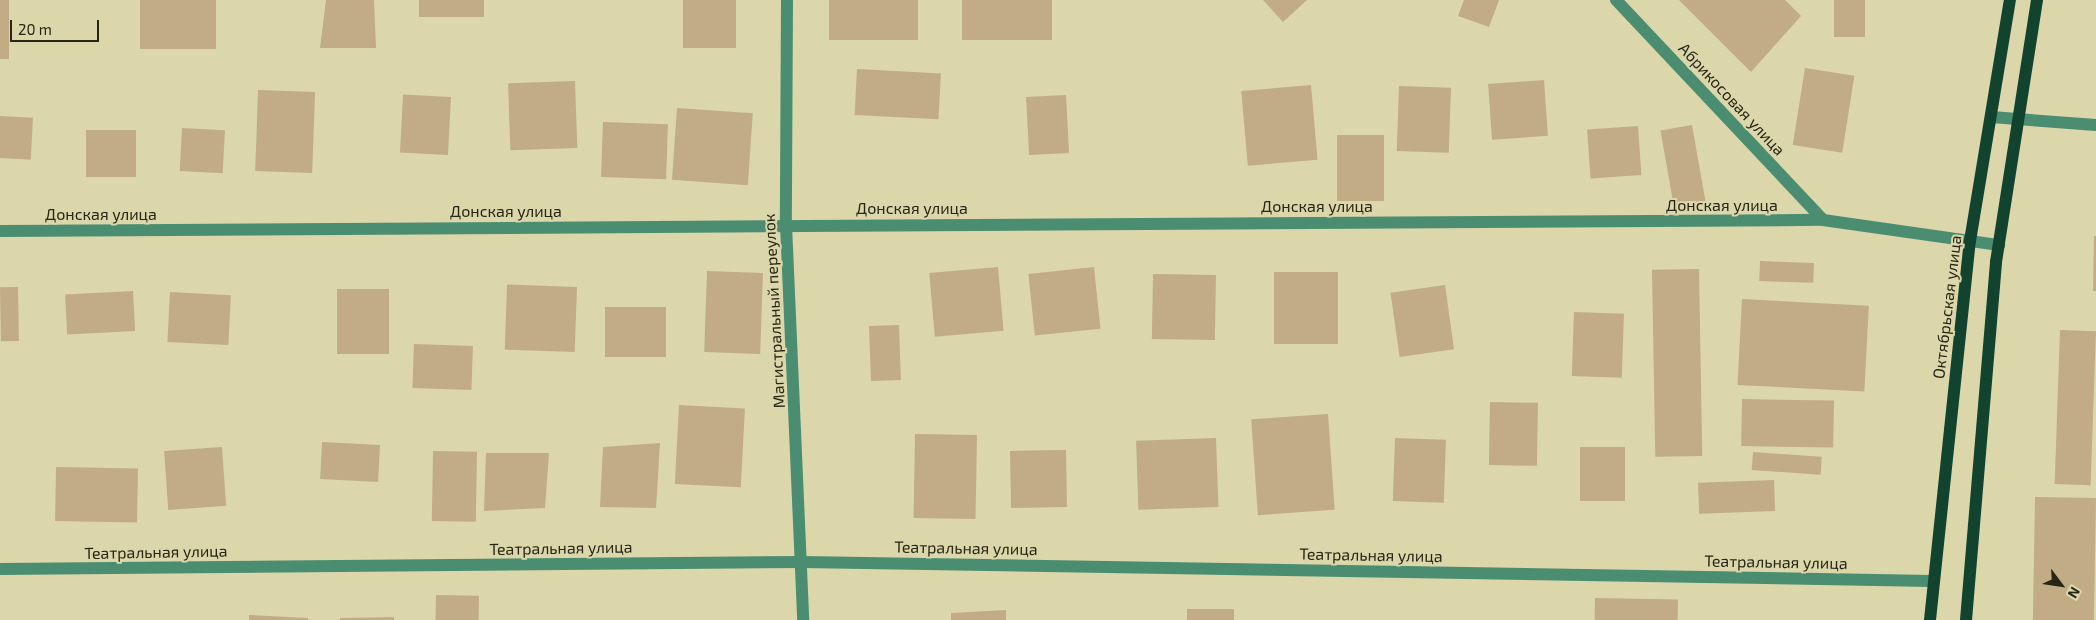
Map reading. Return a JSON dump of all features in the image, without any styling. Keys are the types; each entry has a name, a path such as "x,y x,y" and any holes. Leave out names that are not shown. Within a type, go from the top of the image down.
{"main road":[{"name":"Октябрьская улица","path":"1930,620 1932,581 1970,241 2010,0"},
{"path":"1966,620 1999,245 2017,119 2037,0"}],"street":[{"name":"Магистральный переулок","path":"787,0 786,225 803,562 803,620"},
{"name":"Абрикосовая улица","path":"1616,0 1823,220"},
{"path":"1991,117 2096,125"},
{"name":"Донская улица","path":"0,231 1823,220 1999,245"},
{"name":"Театральная улица","path":"0,569 803,562 1932,581"}],"building":[{"path":"0,0 9,0 9,59 0,59"},
{"path":"140,0 216,0 216,49 140,49"},
{"path":"326,0 374,0 376,48 320,48"},
{"path":"419,0 484,0 484,17 419,17"},
{"path":"683,0 736,0 736,48 683,48"},
{"path":"829,0 918,0 918,40 829,40"},
{"path":"962,0 1052,0 1052,40 962,40"},
{"path":"1263,0 1307,0 1283,22"},
{"path":"1464,0 1499,0 1489,27 1458,16"},
{"path":"1679,0 1785,0 1801,16 1751,72"},
{"path":"1834,0 1865,0 1865,37 1834,37"},
{"path":"1805,68 1854,76 1842,153 1793,145"},
{"path":"857,69 941,73 938,119 855,115"},
{"path":"1544,80 1548,136 1492,140 1488,84"},
{"path":"575,81 577,148 510,150 508,83"},
{"path":"1311,85 1318,160 1248,166 1241,91"},
{"path":"1399,86 1451,88 1449,153 1397,151"},
{"path":"258,90 315,92 312,173 255,171"},
{"path":"403,94 451,97 448,155 400,152"},
{"path":"1066,95 1069,153 1029,155 1026,97"},
{"path":"677,108 753,113 748,185 672,180"},
{"path":"0,116 33,118 31,160 0,158"},
{"path":"603,122 668,124 666,179 601,177"},
{"path":"1692,125 1705,201 1674,206 1660,131"},
{"path":"1638,126 1641,175 1591,178 1587,130"},
{"path":"182,128 225,130 223,173 180,171"},
{"path":"86,130 136,130 136,177 86,177"},
{"path":"1337,135 1384,135 1384,201 1337,201"},
{"path":"2094,236 2096,236 2096,291 2093,291"},
{"path":"1760,261 1814,263 1813,283 1759,281"},
{"path":"998,267 1004,331 935,337 929,273"},
{"path":"1094,267 1100,329 1035,336 1028,274"},
{"path":"1699,269 1702,456 1655,457 1652,270"},
{"path":"707,271 763,273 760,354 704,352"},
{"path":"1274,272 1338,272 1338,344 1274,344"},
{"path":"1153,274 1216,275 1215,340 1152,339"},
{"path":"507,285 577,287 575,352 505,350"},
{"path":"1445,285 1454,349 1400,357 1391,293"},
{"path":"0,287 18,287 19,341 1,341"},
{"path":"337,289 389,289 389,354 337,354"},
{"path":"133,291 135,331 67,335 65,295"},
{"path":"170,292 231,295 228,345 167,342"},
{"path":"1742,299 1869,306 1864,392 1737,385"},
{"path":"605,307 666,307 666,357 605,357"},
{"path":"1574,312 1624,314 1622,378 1572,376"},
{"path":"899,325 901,380 871,381 869,326"},
{"path":"2060,330 2096,331 2091,485 2055,484"},
{"path":"414,344 473,346 471,390 412,388"},
{"path":"1742,399 1834,401 1833,448 1741,446"},
{"path":"1490,402 1538,403 1537,466 1489,465"},
{"path":"679,405 745,408 741,487 675,484"},
{"path":"1328,414 1335,510 1258,515 1251,419"},
{"path":"915,434 977,435 976,519 914,518"},
{"path":"1216,438 1218,507 1138,510 1136,441"},
{"path":"1395,438 1446,440 1444,503 1393,501"},
{"path":"322,442 380,445 378,482 320,479"},
{"path":"660,443 656,508 600,507 603,447"},
{"path":"222,447 226,506 168,510 164,451"},
{"path":"1580,447 1625,447 1625,501 1580,501"},
{"path":"1066,450 1067,507 1011,508 1010,451"},
{"path":"433,451 477,452 476,522 432,521"},
{"path":"1753,452 1822,457 1821,475 1752,470"},
{"path":"486,453 549,453 545,508 484,511"},
{"path":"56,467 138,468 137,522 55,521"},
{"path":"1774,480 1775,511 1699,514 1698,483"},
{"path":"2035,497 2096,498 2094,620 2033,620"},
{"path":"436,595 479,596 479,620 436,620"},
{"path":"1595,598 1678,599 1678,620 1595,620"},
{"path":"1187,609 1234,609 1234,620 1187,620"},
{"path":"1006,610 1006,620 951,620 951,613"},
{"path":"249,615 308,618 308,620 249,620"},
{"path":"394,617 394,620 340,620 340,618"}]}
